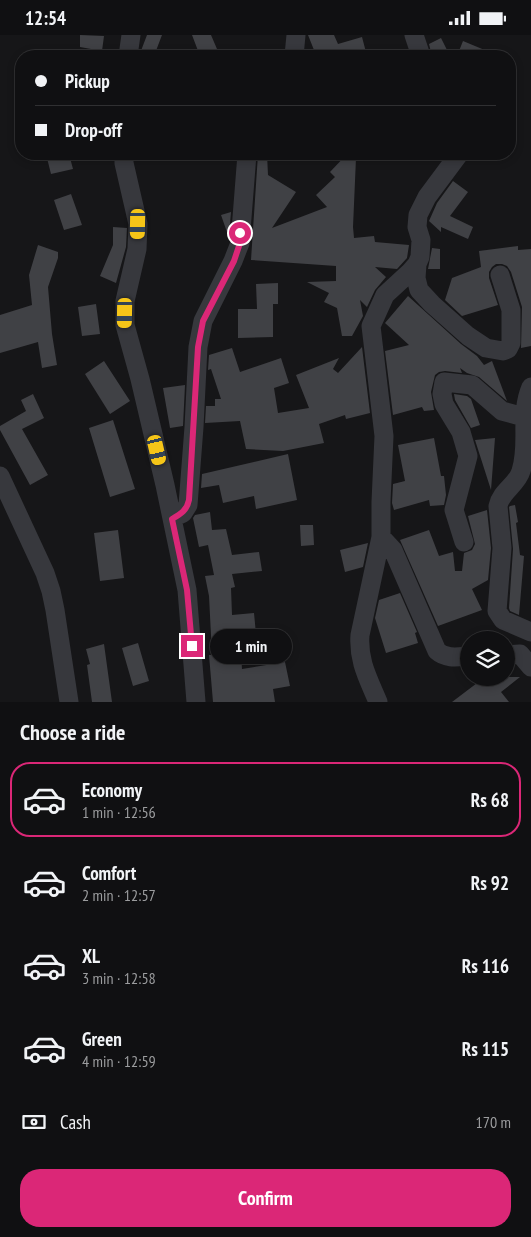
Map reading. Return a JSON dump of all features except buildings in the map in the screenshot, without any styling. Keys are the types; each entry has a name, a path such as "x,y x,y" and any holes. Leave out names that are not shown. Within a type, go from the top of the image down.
{"street":[{"path":"129,50 131,35"},
{"path":"295,50 296,35"},
{"path":"414,35 419,50"},
{"path":"124,160 138,224 137,249 125,301 125,325 142,388 187,590 196,702"},
{"path":"172,519 183,513 188,505 198,347 203,321 234,261 240,243 247,160"},
{"path":"378,702 360,659 359,647 381,537 384,436 371,326 385,295 417,264 420,257 421,240 416,227 418,215 427,197 455,160"},
{"path":"417,264 416,278 420,290 432,304 468,336 486,348 503,351 508,349 511,343 511,310 500,275"},
{"path":"464,542 454,510 468,456 460,432 444,404 442,394 444,382 472,385 502,411 524,417"},
{"path":"531,387 526,399 521,473 499,500 498,506 502,548 497,611 503,620 531,632"},
{"path":"0,476 45,573 51,591 69,702"},
{"path":"381,537 393,550 437,651 441,655 448,657 460,657"},
{"path":"515,655 520,655 531,667"}],"route":[{"path":"192,646 187,590 172,519 186,510 189,500 198,347 203,321 234,261 240,243 240,233"}]}
